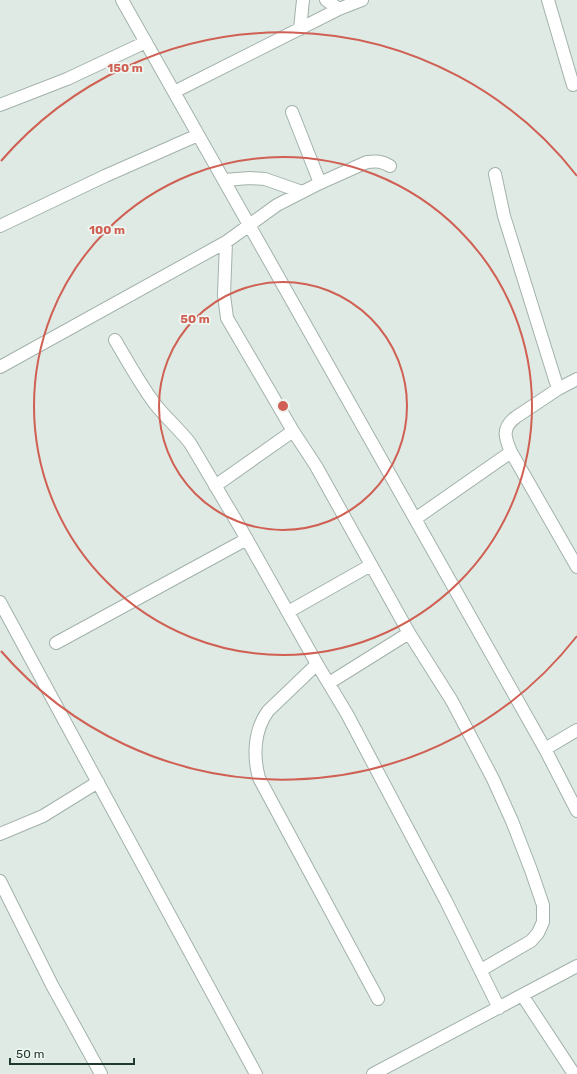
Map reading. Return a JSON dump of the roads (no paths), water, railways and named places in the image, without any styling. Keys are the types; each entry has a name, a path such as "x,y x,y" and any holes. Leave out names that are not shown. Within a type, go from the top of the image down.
{"street":[{"path":"136,0 124,2 545,750 577,810"},
{"path":"300,29 303,0"},
{"path":"326,0 339,9"},
{"path":"174,92 339,9 362,0"},
{"path":"548,0 573,85"},
{"path":"0,105 67,79 146,42"},
{"path":"292,112 320,182"},
{"path":"0,226 105,176 198,135"},
{"path":"0,367 226,242 277,205 320,182 367,162 377,161 390,166"},
{"path":"495,174 504,216 558,389"},
{"path":"224,180 250,178 266,179 302,192"},
{"path":"226,242 224,294 227,318 293,431 316,466 409,633 452,701 493,779 512,821 531,870 543,906 543,922 538,933 531,941 481,970"},
{"path":"115,340 132,370 154,403 183,434 247,539 317,664 347,714 481,970 499,1008"},
{"path":"577,379 558,389 511,421 506,429 506,434 512,452 577,566"},
{"path":"215,486 293,431"},
{"path":"415,519 512,452"},
{"path":"56,643 247,539"},
{"path":"288,612 371,565"},
{"path":"0,602 256,1074"},
{"path":"329,682 409,633"},
{"path":"317,664 268,711 263,718 259,726 257,738 257,771 259,778 378,999"},
{"path":"545,750 577,730"},
{"path":"0,834 43,816 98,782"},
{"path":"0,881 52,985 101,1074"},
{"path":"373,1074 577,966"},
{"path":"522,995 574,1074"}]}
